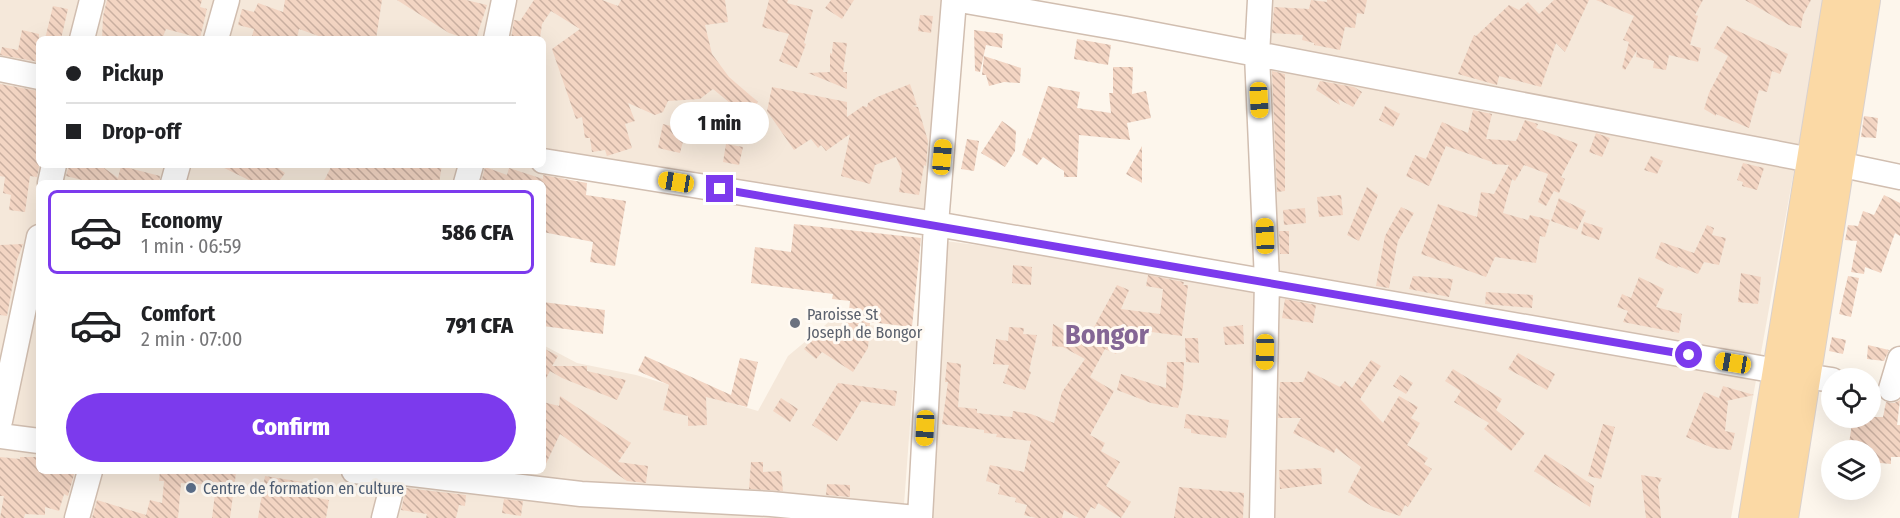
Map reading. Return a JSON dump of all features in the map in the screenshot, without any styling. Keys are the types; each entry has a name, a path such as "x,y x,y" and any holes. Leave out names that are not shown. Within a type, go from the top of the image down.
{"main road":[{"path":"1839,0 1846,34"},
{"path":"1782,518 1805,376 1825,162 1846,34 1864,0"},
{"path":"1755,518 1805,376"}],"street":[{"path":"83,36 92,0"},
{"path":"217,36 227,0"},
{"path":"497,36 504,0"},
{"path":"413,474 581,494 771,504 918,518 936,224 954,0"},
{"path":"960,0 1900,177"},
{"path":"1260,0 1257,55 1267,281 1262,518"},
{"path":"0,69 36,76"},
{"path":"546,161 936,224 1805,376"},
{"path":"0,421 36,251"},
{"path":"1887,389 1900,359"},
{"path":"0,436 36,441"},
{"path":"77,518 89,474"},
{"path":"384,518 395,474"}],"shaded area":[{"path":"0,0 943,0 931,218 565,177 546,231 546,180 36,180 36,474 546,474 546,347 577,363 636,375 758,411 788,356 830,321 917,330 903,518 0,518"},
{"path":"1264,0 1825,0 1731,518 929,518 945,241 1110,262 1263,287"}],"building":[{"path":"107,0 202,0 200,7 207,9 200,36 166,29 163,36 102,36 103,16"},
{"path":"285,0 382,0 376,36 319,36 299,29 298,36 252,36 254,29 238,25 242,9 254,12 258,3 283,12"},
{"path":"397,0 466,0 487,5 477,36 458,36 449,33"},
{"path":"534,0 602,0 618,6 621,0 725,0 728,22 705,25 712,54 729,77 758,102 746,116 713,89 700,99 668,101 663,112 655,115 628,103 635,121 625,124 632,148 607,156 605,150 592,152 590,138 585,138 582,117 576,119 552,49 580,29 551,11 542,24 540,36 511,36 514,20 520,21"},
{"path":"769,0 788,0 787,3 813,10 804,43 806,44 797,68 779,61 789,34 762,27"},
{"path":"831,0 854,0 842,19 825,8"},
{"path":"1311,0 1327,2 1327,0 1367,0 1364,14 1357,13 1355,28 1345,27 1340,50 1314,45 1314,43 1302,40 1303,35 1272,33 1274,7 1309,9"},
{"path":"1554,0 1589,0 1565,52 1556,43 1541,87 1499,76 1497,85 1458,74 1474,35 1476,36 1509,5 1519,10 1528,2 1539,14"},
{"path":"1596,0 1703,0 1695,15 1698,16 1690,45 1701,48 1698,62 1669,55 1666,70 1653,68 1654,61 1636,57 1637,50 1625,70 1622,68 1629,42 1623,40 1634,16"},
{"path":"1745,0 1811,0 1803,15 1801,28 1789,25"},
{"path":"53,6 68,9 62,36 46,36"},
{"path":"920,15 933,16 931,33 918,31"},
{"path":"1727,26 1788,54 1780,74 1772,71 1767,92 1759,90 1749,128 1704,109 1709,93 1728,56 1714,48"},
{"path":"22,30 39,34 36,36 36,61 0,55 2,47 18,50"},
{"path":"974,30 1003,34 1002,48 986,45 980,72 975,71"},
{"path":"1077,39 1111,45 1108,65 1074,59"},
{"path":"833,42 847,43 843,72 847,72 847,89 808,73 830,72 830,53 832,54"},
{"path":"984,56 1021,68 1020,83 1004,82 989,86 986,75 982,75"},
{"path":"1113,67 1133,67 1132,94 1146,91 1151,118 1127,123 1130,140 1079,135 1077,177 1064,177 1064,171 1043,157 1037,165 1022,155 1028,138 1030,140 1048,86 1080,92 1077,108 1111,113 1109,93 1113,93"},
{"path":"1272,71 1285,74 1285,191 1277,192"},
{"path":"1320,81 1354,87 1362,92 1353,107 1338,99 1340,105 1316,90"},
{"path":"0,84 36,90 36,168 39,168 37,177 30,176 25,212 9,210 11,195 3,193 5,177 0,176"},
{"path":"910,84 917,105 912,106 918,107 928,141 926,166 924,165 919,195 899,192 902,171 896,157 875,165 870,184 841,176 850,134 826,151 821,145 818,148 811,139 794,150 767,111 772,87 847,102 847,117 863,106 867,107 868,103 877,97"},
{"path":"1385,106 1400,114 1393,127 1379,120"},
{"path":"1473,110 1492,114 1486,139 1516,141 1525,120 1538,124 1536,128 1578,144 1561,177 1565,179 1559,193 1554,191 1546,206 1538,202 1548,174 1524,165 1515,181 1512,179 1503,213 1528,220 1530,215 1550,220 1545,237 1540,236 1536,263 1495,257 1486,277 1421,254 1438,204 1477,217 1481,192 1494,194 1509,165 1492,164 1492,162 1446,146 1429,186 1406,176 1415,155 1426,159 1442,122 1468,133"},
{"path":"1864,116 1878,118 1876,138 1861,137"},
{"path":"695,120 709,123 706,136 692,132"},
{"path":"1002,121 1016,131 1015,151 1005,167 981,153"},
{"path":"663,124 686,130 680,153 658,148"},
{"path":"1596,133 1610,138 1602,157 1589,152"},
{"path":"967,139 979,141 974,171 961,169"},
{"path":"726,144 743,147 739,165 723,162"},
{"path":"1142,146 1142,183 1126,174"},
{"path":"1651,156 1663,161 1657,174 1644,170"},
{"path":"1743,163 1764,168 1757,190 1742,186 1743,182 1737,180"},
{"path":"68,168 104,168 118,178 120,168 129,168 160,176 159,180 82,180 66,176"},
{"path":"224,168 280,168 285,173 280,180 249,180"},
{"path":"330,168 442,168 440,180 324,180"},
{"path":"485,168 507,175 509,168 543,179 543,175 587,183 586,195 626,201 615,266 590,262 593,242 546,233 546,180 482,180"},
{"path":"1367,187 1378,195 1359,241 1347,235"},
{"path":"1341,195 1343,215 1319,217 1317,197"},
{"path":"1884,195 1900,203 1900,236 1895,233 1881,273 1865,267 1864,274 1851,272 1857,241 1845,240 1848,225 1858,226 1863,211 1874,215"},
{"path":"1559,198 1586,211 1577,230 1551,221"},
{"path":"1401,207 1414,213 1398,241 1389,288 1376,286 1385,236"},
{"path":"1305,208 1306,223 1284,225 1283,210"},
{"path":"1584,222 1603,228 1599,240 1581,234"},
{"path":"794,224 921,238 912,327 870,322 868,348 853,372 822,352 816,359 804,349 821,329 835,340 848,319 850,301 832,299 833,294 751,283 755,247 791,252"},
{"path":"1707,225 1714,228 1712,235 1726,238 1719,265 1704,262 1698,274 1655,258 1661,242 1694,253"},
{"path":"1279,231 1289,231 1289,254 1280,254"},
{"path":"23,244 17,260 7,316 0,315 0,245"},
{"path":"1013,265 1032,267 1031,285 1012,283"},
{"path":"1741,273 1761,277 1758,304 1738,302"},
{"path":"1148,275 1184,282 1183,285 1188,285 1182,336 1129,329 1116,354 1105,349 1090,377 1114,391 1090,435 1105,443 1101,451 1120,462 1106,486 1131,502 1121,518 1098,503 1095,509 1091,507 1085,518 1079,518 1064,510 1062,518 1036,518 1024,515 1027,505 1015,502 1016,498 998,494 1000,485 986,481 990,465 1024,472 1031,441 996,437 997,434 984,433 984,430 942,424 948,382 945,382 947,362 961,364 958,407 977,409 977,413 1012,417 1013,411 1031,414 1054,423 1062,392 1085,359 1063,347 1052,346 1053,324 1086,342 1117,285 1129,290 1121,309 1160,314 1163,289 1146,286"},
{"path":"1413,276 1453,279 1449,297 1409,289"},
{"path":"1848,276 1859,278 1851,317 1839,314"},
{"path":"1639,277 1664,289 1656,307 1682,314 1679,333 1623,322 1628,311 1617,307 1622,294 1631,298"},
{"path":"1486,292 1533,295 1532,308 1485,304"},
{"path":"1285,299 1316,305 1313,323 1282,318"},
{"path":"546,302 605,310 603,334 546,326"},
{"path":"1243,325 1244,344 1225,345 1223,327"},
{"path":"1009,327 1024,328 1023,334 1037,335 1029,371 1031,372 1025,390 1003,383 1009,365 993,364 996,339 1008,341"},
{"path":"1832,337 1846,340 1843,354 1829,351"},
{"path":"1185,338 1198,338 1199,363 1186,362"},
{"path":"1868,345 1889,350 1884,361 1867,359"},
{"path":"546,350 558,356 552,366 587,366 587,371 626,380 617,400 550,371 546,378"},
{"path":"1518,353 1555,374 1547,390 1508,369"},
{"path":"645,356 731,395 740,358 758,362 747,407 706,397 707,425 688,426 688,416 663,410 669,385 638,371"},
{"path":"1371,360 1381,366 1360,399 1383,423 1399,396 1418,407 1411,418 1420,423 1407,445 1428,458 1424,464 1432,469 1408,507 1405,505 1400,516 1373,507 1348,492 1361,467 1336,448 1334,453 1293,433 1301,418 1278,418 1280,382 1303,382 1308,371 1340,387 1345,381 1352,388"},
{"path":"1167,362 1184,362 1183,387 1178,408 1151,403 1117,390 1121,374 1166,388"},
{"path":"1453,369 1502,399 1496,410 1525,433 1511,451 1484,429 1489,423 1454,402 1461,391 1445,381"},
{"path":"1400,375 1413,383 1406,394 1393,386"},
{"path":"838,383 897,391 895,406 861,401 837,441 812,425"},
{"path":"1723,386 1754,395 1726,401 1728,402 1725,431 1735,433 1731,450 1713,448 1686,437 1704,392 1719,398"},
{"path":"560,396 631,443 618,462 648,466 646,483 627,481 560,434 546,464 546,403 559,406"},
{"path":"781,398 798,409 790,422 773,411"},
{"path":"1900,400 1897,425 1900,425 1900,457 1891,457 1891,464 1881,463 1881,440 1850,440 1851,428 1881,428 1881,417 1883,417 1886,402 1894,403"},
{"path":"1186,414 1229,420 1226,438 1191,433 1191,429 1184,428"},
{"path":"1603,424 1615,427 1601,479 1588,476"},
{"path":"1545,454 1594,486 1590,507 1534,471"},
{"path":"0,457 20,459 20,457 36,457 36,474 74,474 68,496 64,494 59,511 45,507 45,515 25,514 24,518 0,518 4,496 0,496"},
{"path":"751,462 763,462 763,472 781,471 783,491 749,489"},
{"path":"1321,468 1322,484 1280,489 1279,470"},
{"path":"160,474 236,474 230,518 212,518 216,485 181,483 178,518 92,518 97,500 146,515 150,500 162,503 164,481 159,481"},
{"path":"1641,475 1662,478 1658,486 1661,518 1646,518"},
{"path":"265,476 309,483 307,496 329,500 326,518 258,518"},
{"path":"827,484 850,485 850,497 826,495"},
{"path":"1179,487 1244,493 1243,518 1174,518"},
{"path":"406,488 466,495 465,506 459,505 456,518 426,518 427,514 401,510"},
{"path":"504,499 523,501 521,516 502,513"}],"place":[{"name":"Paroisse St Joseph de Bongor","path":"795,323"},
{"name":"Centre de formation en culture","path":"191,488"}],"district":[{"name":"Bongor","path":"1107,334"}],"route":[{"path":"720,189 936,224 1689,355"}]}
